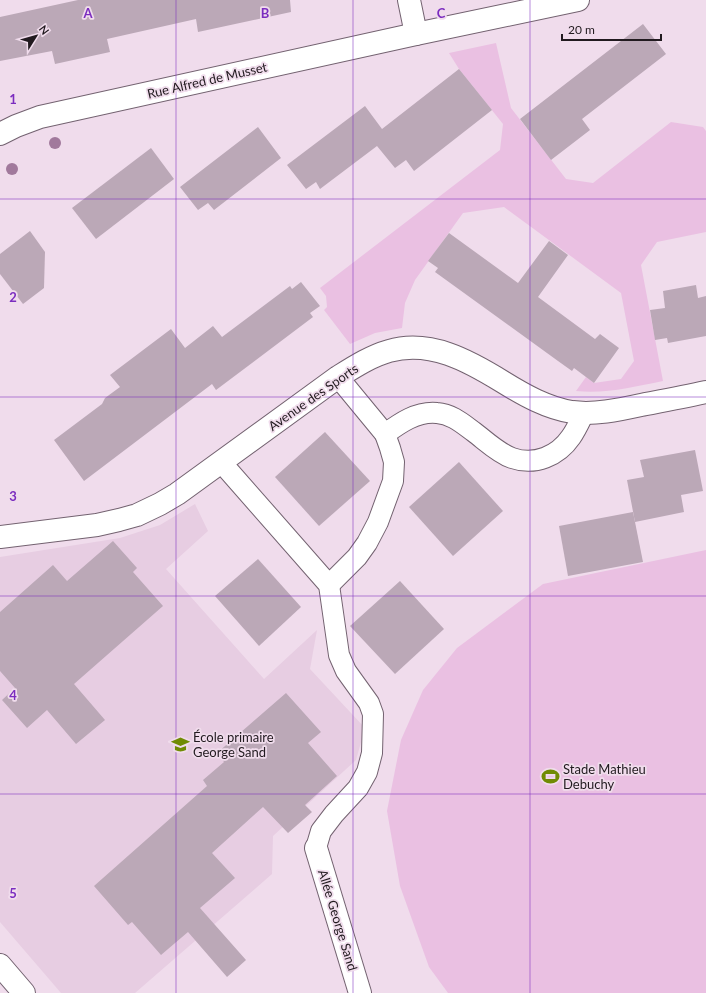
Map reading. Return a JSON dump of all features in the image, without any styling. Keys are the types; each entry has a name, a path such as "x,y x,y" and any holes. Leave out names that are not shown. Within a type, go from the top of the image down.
{"street":[{"path":"409,0 416,34"},
{"name":"Rue Alfred de Musset","path":"0,134 40,117 416,34 578,0"},
{"name":"Avenue des Sports","path":"0,537 97,525 137,515 177,494 338,377 377,355 390,351 408,348 425,348 442,352 480,368 521,393 547,405 571,412 584,413 620,410 706,392"},
{"name":"Allée George Sand","path":"316,848 360,993"},
{"path":"0,966 24,993"}],"lane":[{"path":"329,585 357,557 367,543 378,522 393,481 394,462 384,434 338,377"},
{"path":"384,434 404,420 420,415 437,413 451,416 497,449 512,458 525,461 540,459 560,451 572,437 584,413"},
{"path":"221,462 329,585 339,655 346,671 369,703 373,714 374,728 372,753 367,772 358,788 334,814 321,831 316,848"}],"shaded area":[{"path":"496,43 511,108 566,179 593,183 671,122 703,127 706,131 706,232 657,242 641,265 663,381 609,391 576,391 586,377 594,383 621,379 634,361 621,293 504,207 463,213 415,280 405,303 402,328 375,333 350,344 324,310 327,307 326,296 320,288 500,150 503,124 459,69 449,53"},
{"name":"École primaire George Sand","path":"195,504 208,531 166,569 264,679 317,630 310,669 365,728 356,760 273,836 272,874 135,993 61,993 0,922 0,557 120,538 160,525"},
{"name":"Stade Mathieu Debuchy","path":"706,550 706,993 448,993 429,967 400,886 387,811 401,740 423,690 457,648 543,584"}],"building":[{"path":"78,0 290,0 291,12 198,32 196,19 107,39 110,52 55,64 52,51 0,61 0,17"},
{"path":"643,24 666,54 582,119 590,130 551,160 520,119"},
{"path":"459,69 492,110 414,171 406,160 395,168 377,146 320,189 316,182 306,189 287,165 365,106 382,129"},
{"path":"258,127 281,158 214,210 208,203 198,210 180,187"},
{"path":"151,148 174,179 96,239 72,208"},
{"path":"30,231 45,252 44,288 23,304 0,274 0,254"},
{"path":"449,233 518,283 549,241 568,255 538,297 595,339 600,334 619,348 594,383 574,368 572,371 435,272 438,268 428,261"},
{"path":"301,282 320,306 310,313 313,317 216,390 212,384 84,481 54,440 102,404 105,398 120,387 110,375 171,329 185,348 213,326 222,337 290,286 292,289"},
{"path":"696,285 698,298 706,296 706,336 668,343 667,338 655,340 650,310 665,308 663,291"},
{"path":"325,432 370,481 319,526 275,477"},
{"path":"695,450 703,491 681,495 684,512 635,522 627,480 644,477 640,460"},
{"path":"459,462 503,511 453,556 409,507"},
{"path":"633,512 643,562 568,576 559,526"},
{"path":"113,541 137,568 133,572 163,606 74,684 105,720 76,744 47,710 27,728 2,700 15,688 0,671 0,612 53,565 67,581"},
{"path":"258,559 301,607 259,646 215,596"},
{"path":"400,581 444,629 395,674 350,626"},
{"path":"286,693 321,732 308,743 337,776 305,805 312,812 288,833 263,807 212,853 235,878 200,908 246,960 227,977 188,932 161,955 132,922 128,925 94,886 207,786 203,780 224,762 217,753"}],"place":[{"name":"École primaire George Sand","path":"180,744"},
{"name":"Stade Mathieu Debuchy","path":"550,776"}]}
